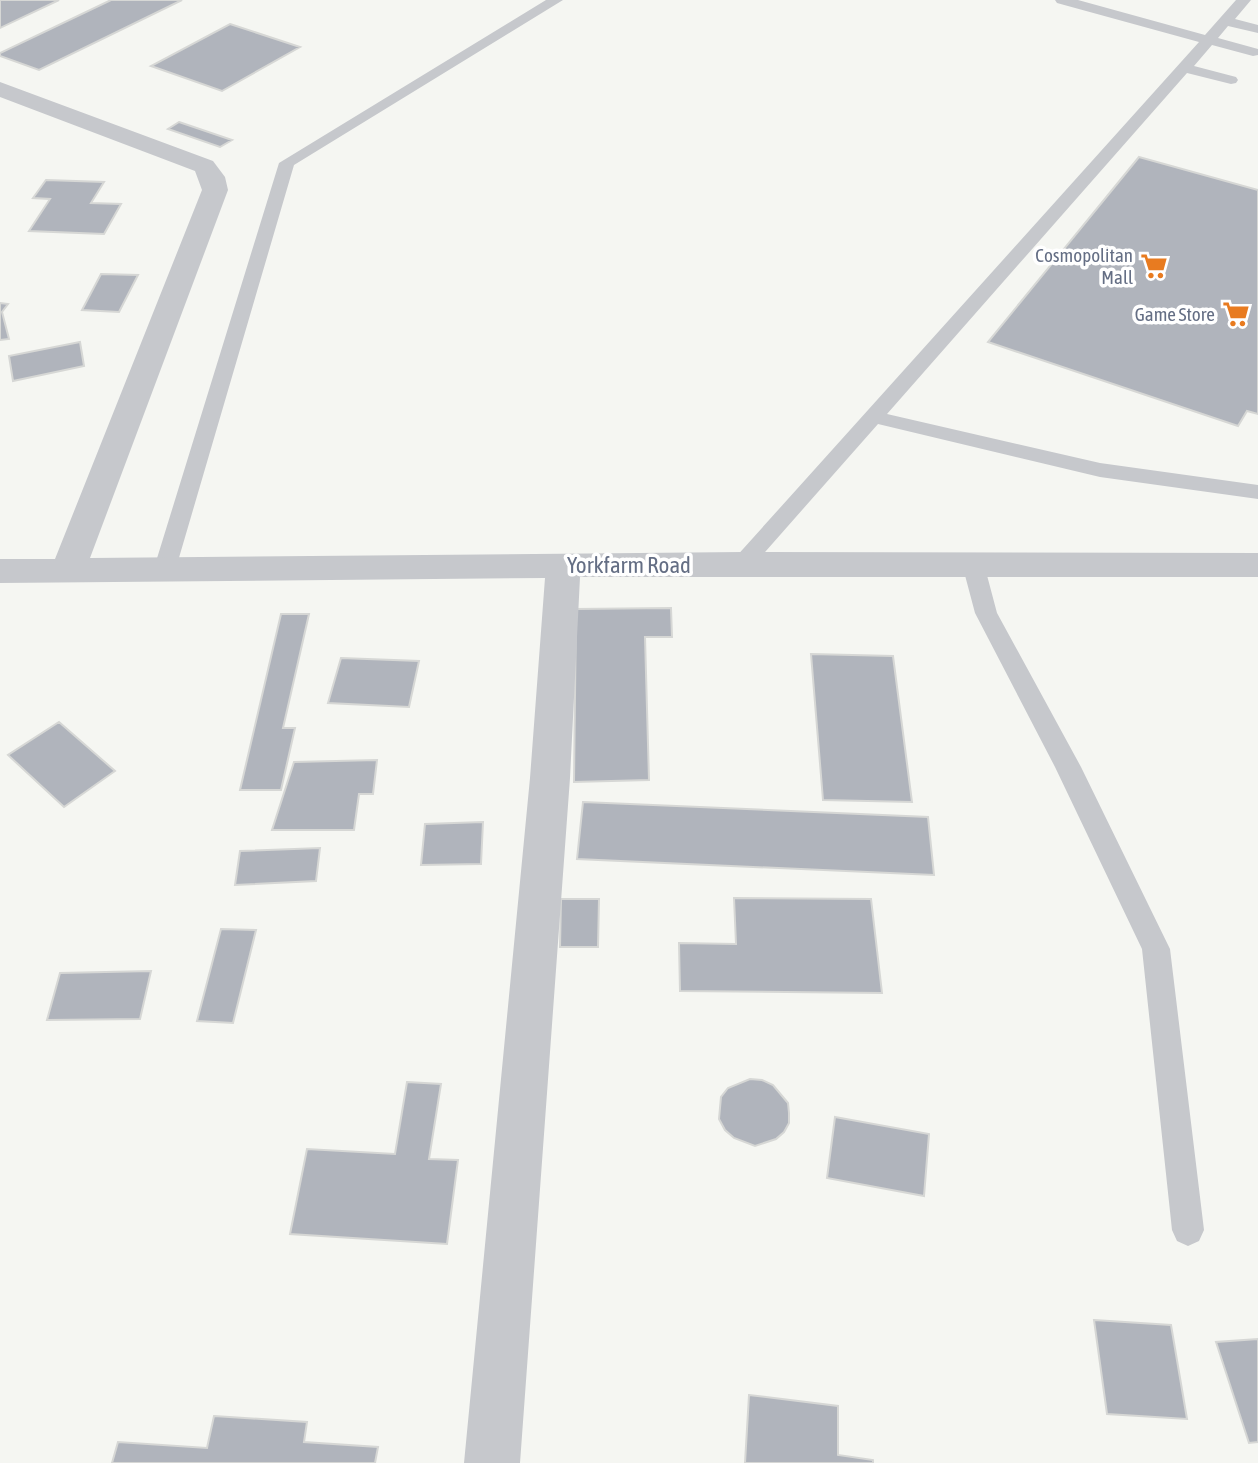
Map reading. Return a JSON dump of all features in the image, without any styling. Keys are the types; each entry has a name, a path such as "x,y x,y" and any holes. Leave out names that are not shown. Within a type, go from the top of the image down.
{"street":[{"path":"0,89 204,166 215,182 215,190 68,570"},
{"name":"Yorkfarm Road","path":"0,571 742,564 1258,565"},
{"path":"492,1463 550,778 563,565"}],"lane":[{"path":"165,568 287,163 556,0"},
{"path":"1062,0 1253,52"},
{"path":"742,564 1225,21 1247,0 1258,2"},
{"path":"1225,21 1258,29"},
{"path":"1185,68 1231,80"},
{"path":"875,417 1100,470 1258,492"},
{"path":"973,564 986,613 1068,767 1156,949 1188,1230"}],"building":[{"path":"0,0 59,0 0,28"},
{"path":"111,0 182,0 39,70 0,56 0,53"},
{"path":"230,24 300,47 222,91 151,66"},
{"path":"179,122 232,140 220,147 168,129"},
{"name":"Cosmopolitan Mall","path":"1139,157 1258,190 1258,414 1247,411 1238,426 988,342"},
{"path":"46,180 104,182 91,203 121,204 104,234 29,231 50,199 33,198"},
{"path":"101,274 138,275 119,312 82,310"},
{"path":"0,303 8,304 2,312 9,339 0,340"},
{"path":"80,342 84,366 13,381 9,356"},
{"path":"671,608 672,637 645,637 649,780 574,782 576,609"},
{"path":"281,614 309,614 283,728 295,728 281,790 240,790"},
{"path":"811,654 893,656 912,802 823,800"},
{"path":"341,658 419,661 409,707 328,703"},
{"path":"59,722 115,771 64,807 8,755"},
{"path":"377,760 373,794 359,794 354,830 272,830 294,762"},
{"path":"583,802 928,817 934,875 577,859"},
{"path":"483,822 481,864 421,865 425,824"},
{"path":"320,848 316,881 235,885 240,851"},
{"path":"734,898 871,899 882,993 680,991 679,943 736,944"},
{"path":"561,899 599,899 598,947 560,947"},
{"path":"221,929 256,930 233,1023 197,1021"},
{"path":"151,971 140,1019 47,1020 60,973"},
{"path":"750,1079 773,1085 788,1103 789,1113 789,1123 784,1132 776,1139 755,1146 734,1138 725,1130 719,1119 721,1097 728,1088"},
{"path":"407,1082 441,1084 429,1159 458,1160 447,1244 290,1234 307,1149 395,1154"},
{"path":"835,1117 929,1134 924,1196 827,1178"},
{"path":"1094,1320 1171,1325 1187,1419 1107,1414"},
{"path":"1258,1339 1258,1442 1249,1443 1216,1342"},
{"path":"749,1395 838,1406 838,1455 873,1460 873,1463 745,1463"},
{"path":"214,1416 307,1422 304,1442 378,1447 375,1463 112,1463 118,1442 207,1448"}],"place":[{"name":"Cosmopolitan Mall","path":"1154,266"},
{"name":"Game Store","path":"1236,314"}]}
